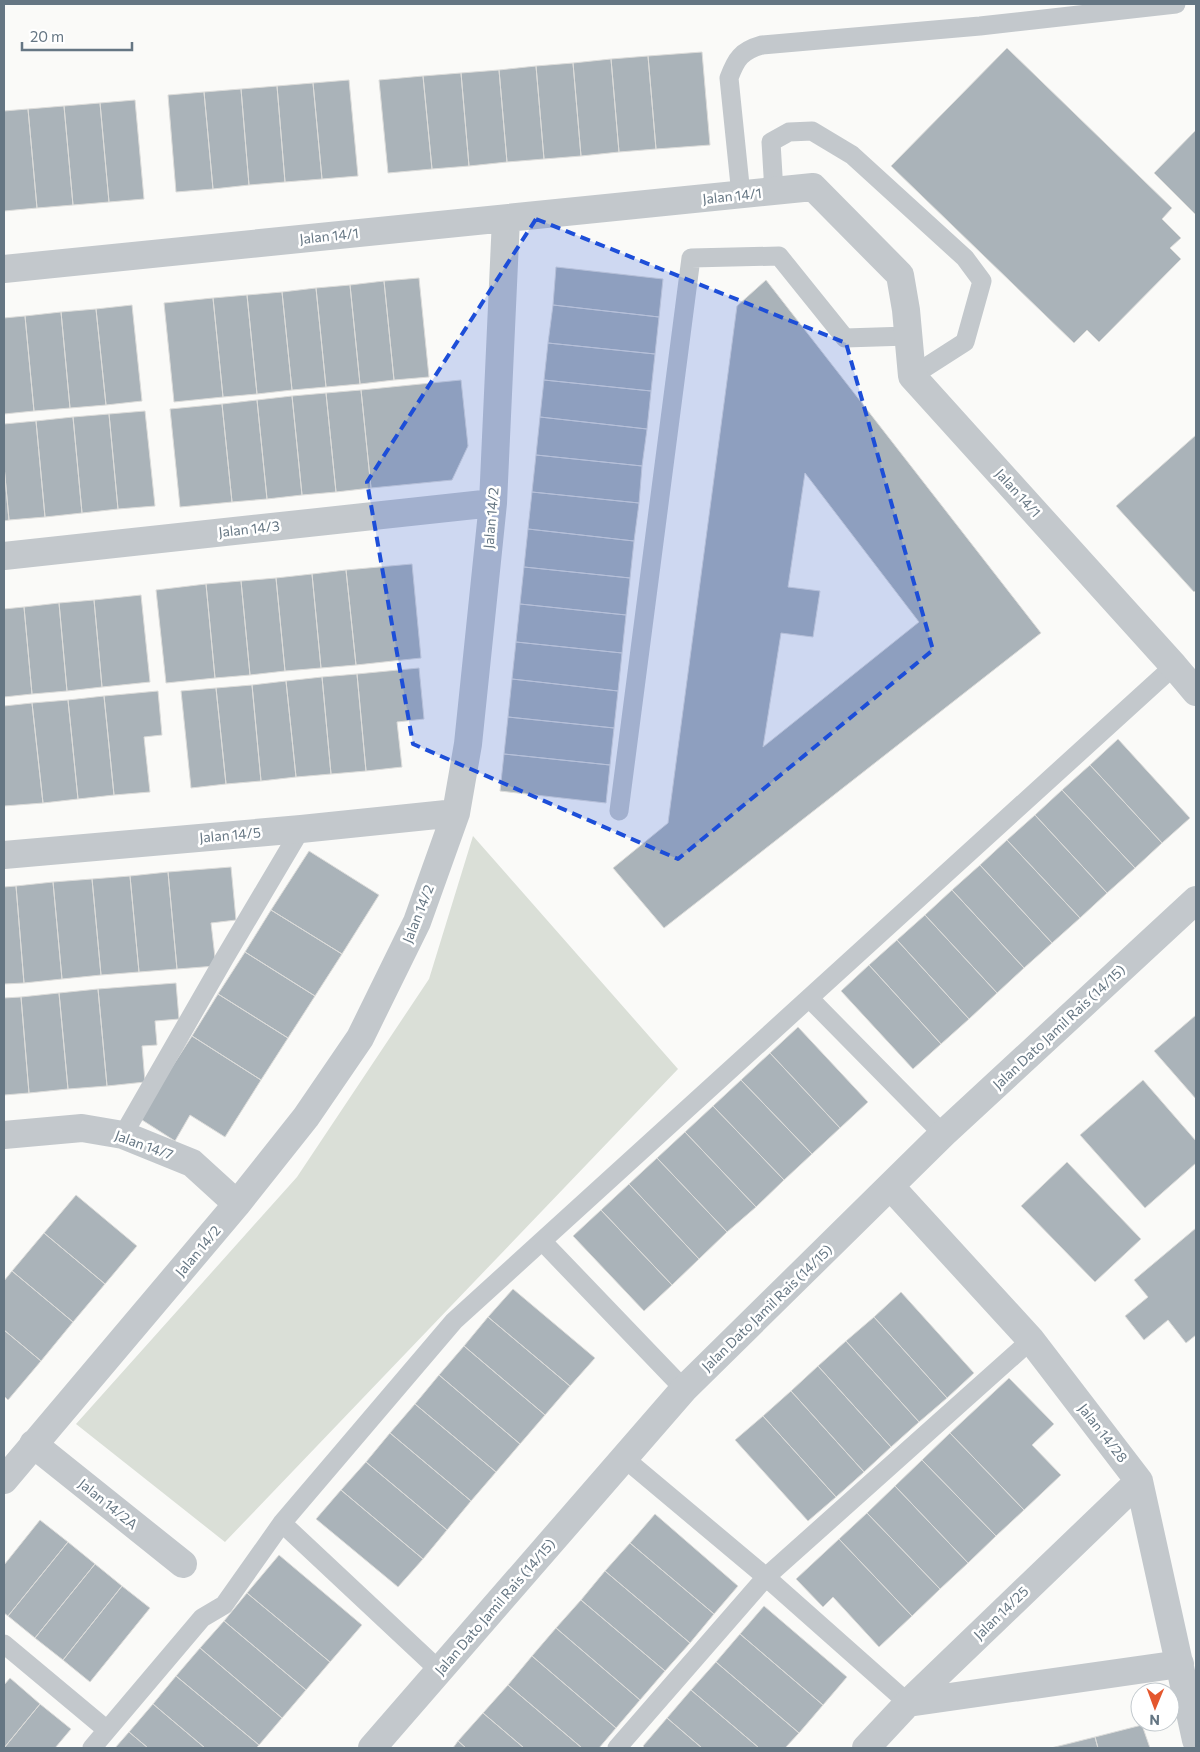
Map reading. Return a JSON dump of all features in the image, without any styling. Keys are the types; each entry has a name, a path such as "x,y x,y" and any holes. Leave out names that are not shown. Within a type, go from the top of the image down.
{"street":[{"name":"Jalan 14/1","path":"4,269 813,188 900,275 906,310 912,376 1196,692"},
{"name":"Jalan 14/2","path":"4,1480 237,1204 306,1117 360,1038 417,922 456,813 468,744 494,503 506,218"},
{"name":"Jalan 14/3","path":"4,556 494,503"},
{"name":"Jalan 14/5","path":"4,854 301,829 456,813"},
{"name":"Jalan Dato Jamil Rais (14/15)","path":"372,1748 684,1389 943,1134 1196,900"},
{"name":"Jalan 14/7","path":"4,1135 82,1128 123,1135 192,1164 237,1204"},
{"name":"Jalan 14/28","path":"891,1187 1031,1340 1139,1481 1196,1740"},
{"name":"Jalan 14/2A","path":"33,1444 182,1564"},
{"name":"Jalan 14/25","path":"866,1748 908,1703 1139,1481"},
{"path":"908,1703 1180,1664"}],"lane":[{"path":"741,195 729,78 740,56 749,48 762,45 980,26 1176,4"},
{"path":"774,192 771,142 789,132 812,131 852,155 965,258 982,282 964,342 912,376"},
{"path":"619,811 691,258 779,256 845,338 908,336"},
{"path":"92,1748 202,1618 224,1605 282,1523 454,1321 1174,666"},
{"path":"123,1135 301,829"},
{"path":"809,998 943,1134"},
{"path":"542,1241 684,1389"},
{"path":"617,1748 766,1577 1031,1340"},
{"path":"624,1458 766,1577 908,1703"},
{"path":"282,1523 440,1671"},
{"path":"4,1644 107,1730"}],"highlighted area":[{"path":"536,219 846,343 933,650 678,859 413,744 367,482"}],"shaded area":[{"path":"473,836 678,1069 225,1542 76,1424 297,1177 429,979"}],"building":[{"path":"1007,48 1172,208 1162,219 1181,238 1170,248 1181,259 1099,342 1087,330 1074,343 891,166"},
{"path":"702,52 710,145 656,149 648,56"},
{"path":"648,56 656,149 619,152 611,59"},
{"path":"611,59 619,152 581,156 573,63"},
{"path":"573,63 581,156 544,159 536,66"},
{"path":"536,66 544,159 507,162 499,70"},
{"path":"499,70 507,162 469,166 461,73"},
{"path":"461,73 469,166 432,169 423,76"},
{"path":"423,76 432,169 388,173 379,80"},
{"path":"349,80 358,176 322,179 313,83"},
{"path":"313,83 322,179 285,182 277,86"},
{"path":"277,86 285,182 249,185 241,89"},
{"path":"241,89 249,185 213,189 204,92"},
{"path":"204,92 213,189 176,192 168,95"},
{"path":"135,100 144,199 109,202 100,103"},
{"path":"100,103 109,202 73,205 64,106"},
{"path":"64,106 73,205 37,208 28,109"},
{"path":"28,109 37,208 4,211 4,111"},
{"path":"1196,130 1196,215 1154,173"},
{"path":"556,267 663,279 659,317 553,305"},
{"path":"419,278 429,377 394,380 384,281"},
{"path":"766,280 1041,633 664,928 613,868 668,823 737,306","holes":["805,473 919,622 763,747 781,633 813,637 820,591 788,587"]},
{"path":"384,281 394,380 360,384 350,285"},
{"path":"350,285 360,384 326,387 316,288"},
{"path":"316,288 326,387 292,390 282,292"},
{"path":"282,292 292,390 257,394 247,295"},
{"path":"247,295 257,394 223,397 213,298"},
{"path":"213,298 223,397 174,402 164,303"},
{"path":"132,305 142,401 106,405 96,309"},
{"path":"553,305 659,317 655,354 548,343"},
{"path":"96,309 106,405 70,408 61,312"},
{"path":"61,312 70,408 34,411 25,316"},
{"path":"25,316 34,411 4,414 4,318"},
{"path":"548,343 655,354 651,391 544,380"},
{"path":"461,380 468,446 452,480 371,488 361,390"},
{"path":"544,380 651,391 647,429 540,417"},
{"path":"361,390 371,488 336,492 326,393"},
{"path":"326,393 336,492 302,495 292,396"},
{"path":"292,396 302,495 267,499 257,400"},
{"path":"257,400 267,499 232,502 222,404"},
{"path":"222,404 232,502 180,507 170,409"},
{"path":"145,411 155,506 118,509 109,414"},
{"path":"109,414 118,509 82,513 73,417"},
{"path":"73,417 82,513 45,517 36,421"},
{"path":"540,417 647,429 642,466 536,455"},
{"path":"36,421 45,517 9,520 4,466 4,424"},
{"path":"1196,435 1196,590 1194,592 1116,506"},
{"path":"536,455 642,466 639,503 532,492"},
{"path":"4,466 9,520 4,521"},
{"path":"532,492 639,503 634,541 528,529"},
{"path":"528,529 634,541 630,578 524,567"},
{"path":"412,564 421,658 356,665 346,570"},
{"path":"524,567 630,578 626,615 520,604"},
{"path":"346,570 356,665 321,668 312,574"},
{"path":"312,574 321,668 285,671 276,578"},
{"path":"276,578 285,671 250,675 241,581"},
{"path":"241,581 250,675 215,678 206,584"},
{"path":"206,584 215,678 166,683 156,590"},
{"path":"141,595 150,682 102,687 94,600"},
{"path":"94,600 102,687 67,691 59,603"},
{"path":"59,603 67,691 32,694 24,607"},
{"path":"520,604 626,615 622,653 516,642"},
{"path":"24,607 32,694 4,697 4,609"},
{"path":"516,642 622,653 618,691 512,679"},
{"path":"419,668 424,719 397,722 402,767 366,771 357,674"},
{"path":"357,674 366,771 331,774 322,677"},
{"path":"322,677 331,774 296,777 286,681"},
{"path":"512,679 618,691 614,728 508,717"},
{"path":"286,681 296,777 261,781 252,685"},
{"path":"252,685 261,781 226,784 216,688"},
{"path":"216,688 226,784 191,788 181,691"},
{"path":"158,691 162,735 144,737 150,792 114,795 104,696"},
{"path":"104,696 114,795 78,799 68,700"},
{"path":"68,700 78,799 43,803 32,703"},
{"path":"32,703 43,803 4,806 4,706"},
{"path":"508,717 614,728 610,765 504,754"},
{"path":"1118,739 1190,818 1162,843 1090,765"},
{"path":"504,754 610,765 606,803 500,791"},
{"path":"1090,765 1162,843 1135,868 1062,790"},
{"path":"1062,790 1135,868 1107,893 1035,815"},
{"path":"1035,815 1107,893 1080,918 1007,840"},
{"path":"1007,840 1080,918 1052,943 980,865"},
{"path":"309,851 379,895 342,954 271,910"},
{"path":"980,865 1052,943 1024,968 952,890"},
{"path":"231,867 236,920 211,923 216,966 177,969 168,872"},
{"path":"168,872 177,969 139,972 130,876"},
{"path":"130,876 139,972 101,975 92,879"},
{"path":"92,879 101,975 62,979 53,882"},
{"path":"53,882 62,979 24,983 16,886"},
{"path":"16,886 24,983 4,984 4,887"},
{"path":"952,890 1024,968 997,993 925,915"},
{"path":"271,910 342,954 315,996 245,952"},
{"path":"925,915 997,993 969,1019 897,940"},
{"path":"897,940 969,1019 941,1044 869,965"},
{"path":"245,952 315,996 288,1038 218,994"},
{"path":"869,965 941,1044 913,1069 841,991"},
{"path":"176,983 179,1019 155,1021 157,1045 142,1046 145,1082 107,1086 98,989"},
{"path":"98,989 107,1086 68,1089 59,993"},
{"path":"59,993 68,1089 29,1093 21,997"},
{"path":"218,994 288,1038 261,1080 192,1036"},
{"path":"21,997 29,1093 4,1095 4,998"},
{"path":"1196,1015 1196,1099 1154,1051"},
{"path":"798,1027 868,1102 840,1128 770,1053"},
{"path":"192,1036 261,1080 225,1137 190,1115 175,1141 139,1118"},
{"path":"770,1053 840,1128 812,1154 741,1080"},
{"path":"741,1080 812,1154 784,1180 713,1106"},
{"path":"1143,1080 1196,1141 1196,1163 1145,1208 1080,1135"},
{"path":"713,1106 784,1180 756,1207 685,1132"},
{"path":"685,1132 756,1207 727,1232 657,1158"},
{"path":"657,1158 727,1232 699,1259 629,1184"},
{"path":"1067,1162 1141,1239 1095,1282 1021,1206"},
{"path":"629,1184 699,1259 672,1285 601,1210"},
{"path":"76,1195 137,1246 105,1284 44,1233"},
{"path":"601,1210 672,1285 644,1311 573,1236"},
{"path":"1196,1228 1196,1335 1186,1343 1168,1320 1144,1340 1125,1316 1148,1297 1134,1280"},
{"path":"44,1233 105,1284 73,1322 12,1271"},
{"path":"12,1271 73,1322 41,1361 4,1330 4,1281"},
{"path":"513,1289 595,1358 570,1386 488,1317"},
{"path":"901,1292 974,1373 947,1398 874,1317"},
{"path":"488,1317 570,1386 545,1415 464,1346"},
{"path":"874,1317 947,1398 919,1422 846,1341"},
{"path":"4,1330 41,1361 8,1400 4,1396"},
{"path":"846,1341 919,1422 891,1447 818,1366"},
{"path":"464,1346 545,1415 520,1444 439,1375"},
{"path":"818,1366 891,1447 864,1472 791,1391"},
{"path":"439,1375 520,1444 496,1472 415,1404"},
{"path":"1009,1378 1054,1424 1032,1445 1061,1475 1024,1510 950,1433"},
{"path":"791,1391 864,1472 836,1497 763,1416"},
{"path":"415,1404 496,1472 471,1501 390,1433"},
{"path":"763,1416 836,1497 808,1521 735,1440"},
{"path":"390,1433 471,1501 447,1530 366,1462"},
{"path":"950,1433 1024,1510 996,1536 922,1460"},
{"path":"922,1460 996,1536 968,1563 895,1486"},
{"path":"366,1462 447,1530 423,1559 341,1490"},
{"path":"895,1486 968,1563 940,1589 867,1513"},
{"path":"341,1490 423,1559 398,1587 316,1519"},
{"path":"867,1513 940,1589 912,1616 839,1539"},
{"path":"655,1514 738,1586 714,1614 630,1543"},
{"path":"40,1520 68,1542 8,1616 4,1613 4,1565"},
{"path":"839,1539 912,1616 879,1647 833,1597 823,1607 796,1579"},
{"path":"68,1542 95,1564 35,1638 8,1616"},
{"path":"630,1543 714,1614 690,1643 605,1571"},
{"path":"279,1555 362,1625 330,1662 247,1593"},
{"path":"95,1564 122,1586 63,1660 35,1638"},
{"path":"605,1571 690,1643 665,1671 581,1600"},
{"path":"122,1586 150,1608 90,1682 63,1660"},
{"path":"247,1593 330,1662 306,1690 224,1621"},
{"path":"581,1600 665,1671 640,1700 556,1628"},
{"path":"764,1606 847,1677 823,1705 740,1634"},
{"path":"224,1621 306,1690 282,1718 200,1648"},
{"path":"556,1628 640,1700 616,1728 532,1656"},
{"path":"740,1634 823,1705 799,1733 716,1662"},
{"path":"200,1648 282,1718 259,1745 176,1676"},
{"path":"532,1656 616,1728 599,1748 582,1748 508,1685"},
{"path":"716,1662 799,1733 785,1748 759,1748 691,1690"},
{"path":"176,1676 259,1745 256,1748 205,1748 153,1704"},
{"path":"10,1678 40,1704 4,1748 4,1685"},
{"path":"508,1685 582,1748 524,1748 483,1713"},
{"path":"691,1690 759,1748 702,1748 667,1718"},
{"path":"40,1704 71,1729 55,1748 4,1748"},
{"path":"153,1704 205,1748 148,1748 129,1732"},
{"path":"483,1713 524,1748 466,1748 458,1741"},
{"path":"667,1718 702,1748 645,1748 643,1746"},
{"path":"1130,1728 1130,1732 1144,1732 1150,1748 1098,1748 1095,1737"},
{"path":"129,1732 148,1748 115,1748"},
{"path":"1095,1737 1098,1748 1051,1748"},
{"path":"458,1741 466,1748 453,1748"}]}
